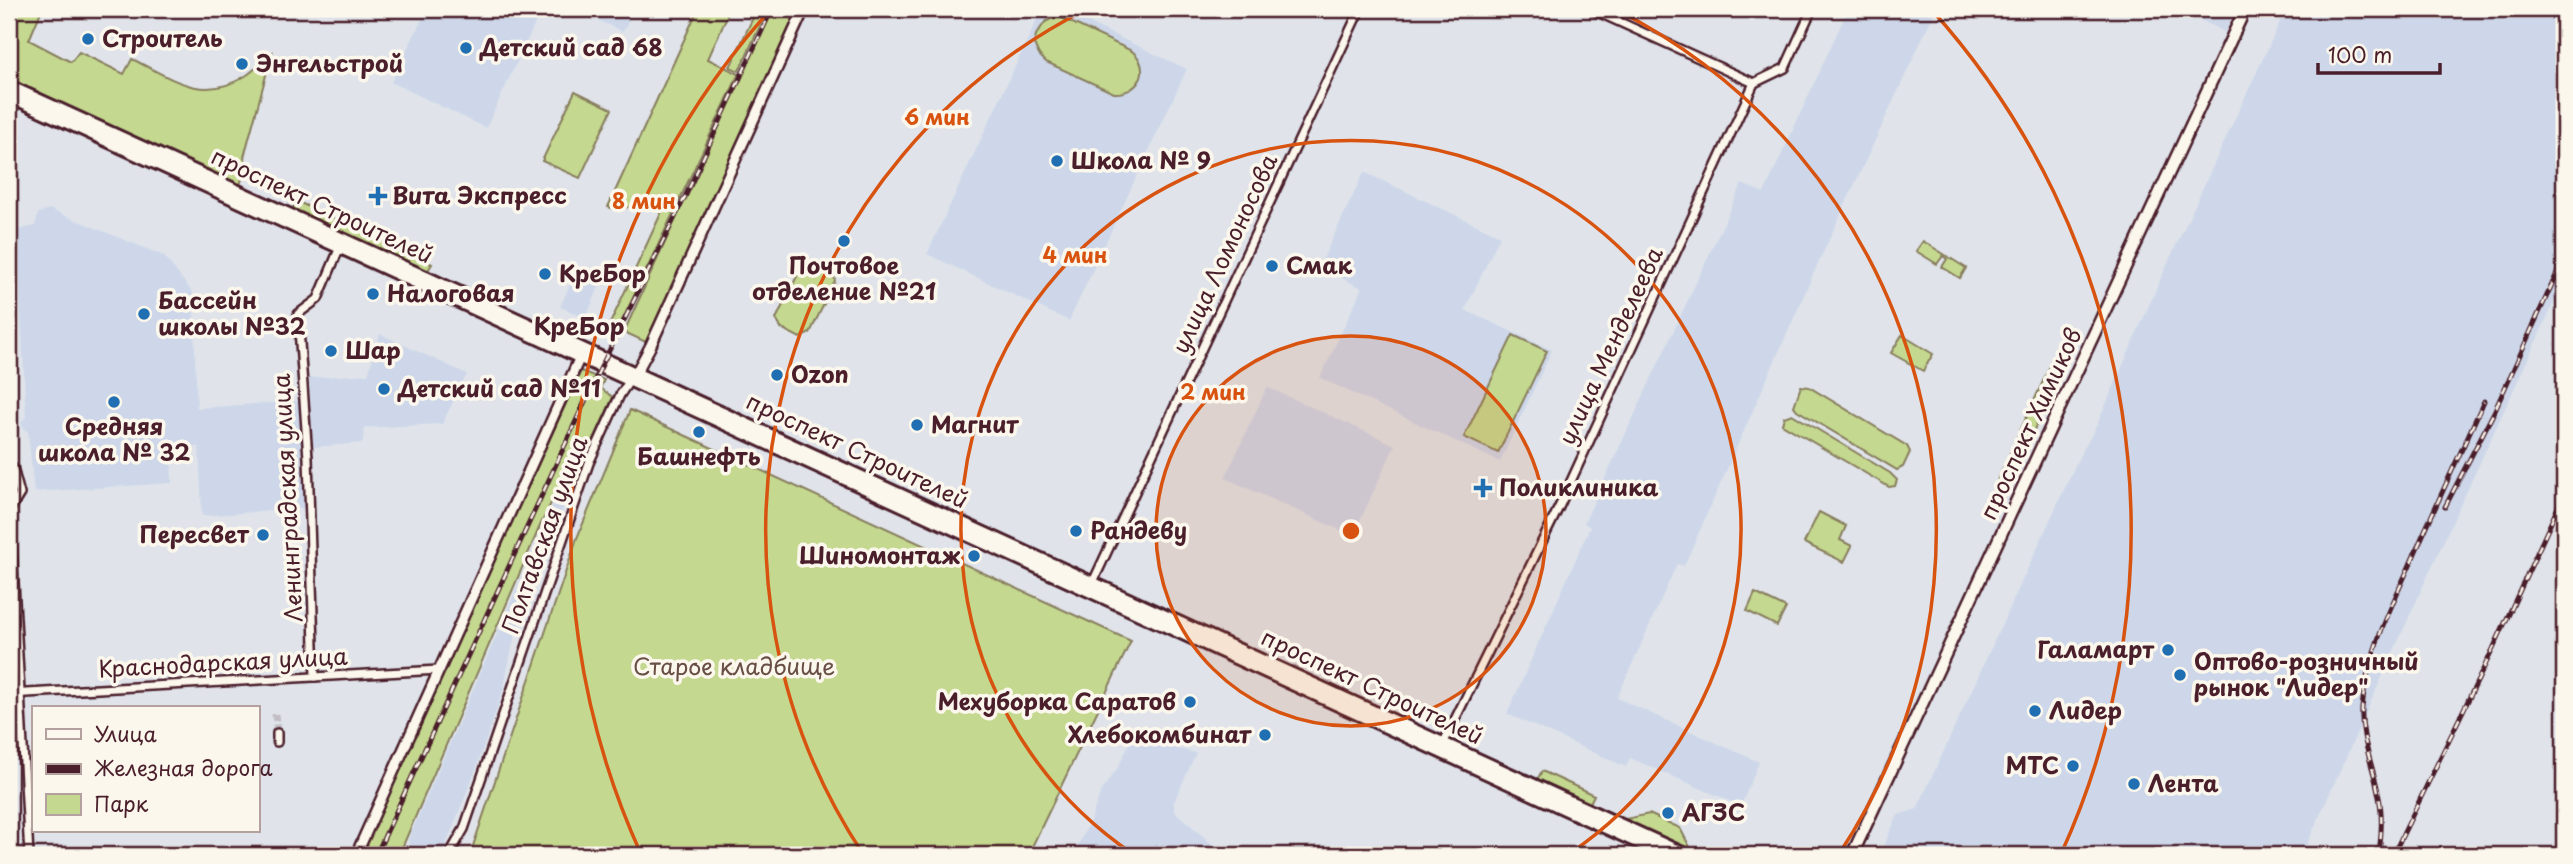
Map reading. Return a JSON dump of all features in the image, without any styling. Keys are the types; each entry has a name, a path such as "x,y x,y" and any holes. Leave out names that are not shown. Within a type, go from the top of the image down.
{"main road":[{"name":"проспект Химиков","path":"1852,855 2245,9"},
{"name":"проспект Строителей","path":"9,86 582,353"},
{"name":"проспект Строителей","path":"9,96 340,247 633,376 1441,747 1687,855"},
{"name":"проспект Строителей","path":"1441,747 1665,855"}],"street":[{"name":"Полтавская улица","path":"449,855 464,829 589,463 620,395 650,347 804,9"},
{"name":"улица Ломоносова","path":"1091,586 1360,9"},
{"path":"1591,9 1754,83 1785,68 1812,9"},
{"name":"улица Менделеева","path":"1441,747 1560,505 1754,83"},
{"name":"Ленинградская улица","path":"315,677 309,483 298,314 317,299 340,247"},
{"name":"Полтавская улица","path":"356,855 582,353"},
{"path":"9,465 13,468 20,494 10,510 29,855"},
{"name":"Краснодарская улица","path":"9,694 439,670"},
{"path":"276,733 277,742"}],"shaded area":[{"name":"Детский сад 68","path":"427,9 526,9 539,15 486,128 391,82"},
{"path":"575,9 634,9 623,32"},
{"name":"Школа № 9","path":"1042,9 1059,9 1187,69 1069,321 927,254"},
{"path":"1848,9 1936,9 1821,257 1684,566 1677,564 1617,698 1759,762 1741,806 1630,758 1626,767 1507,714 1590,527 1584,523 1742,184 1764,193"},
{"path":"2178,9 2235,9 2225,32"},
{"path":"2286,9 2564,9 2564,281 2302,855 1879,855 1898,815 1917,809 2079,457 2097,425 2160,280"},
{"path":"1364,172 1500,236 1465,310 1552,350 1500,462 1320,378 1362,288 1319,267"},
{"path":"49,209 164,256 193,293 197,408 299,401 304,508 202,516 199,447 171,449 172,483 34,492 28,432 21,422 26,417 17,230 35,226 38,213"},
{"path":"578,266 592,272 590,277 601,282 586,318 560,307"},
{"name":"Детский сад №11","path":"380,334 467,374 442,424 364,428 363,443 313,447 309,378 368,374"},
{"path":"1267,387 1395,445 1353,536 1225,478"},
{"path":"563,481 571,483 549,551 515,634 503,691 476,769 442,855 407,855 410,849 408,840"},
{"path":"1135,730 1160,745 1196,753 1174,802 1174,811 1220,851 1216,855 1073,855 1101,791 1119,766"}],"green space":[{"path":"11,9 42,9 29,40 71,62 79,52 124,74 132,59 174,80 202,88 231,83 250,73 272,53 244,157 247,163 240,185 9,80"},
{"path":"698,9 730,9 708,59 739,74 617,332 608,328 664,207 652,201 617,210 608,207"},
{"path":"757,9 768,9 739,71 730,67"},
{"path":"772,9 801,9 648,343 624,332"},
{"path":"1062,18 1132,51 1138,58 1142,72 1136,85 1123,92 1114,93 1046,62 1034,44 1036,35 1045,22"},
{"path":"575,91 612,109 580,178 542,161"},
{"path":"296,201 432,264 427,272 292,210"},
{"path":"1923,241 1966,268 1960,278 1942,267 1947,259 1943,256 1937,264 1916,251"},
{"path":"809,262 833,273 835,281 810,333 800,338 781,328 776,319 802,266"},
{"path":"1513,335 1547,351 1498,453 1464,437"},
{"path":"1902,335 1933,354 1923,371 1891,353"},
{"path":"2061,342 2072,347 2000,504 1989,499"},
{"path":"581,371 604,380 600,388 613,397 577,477 566,472 540,526 399,855 359,855"},
{"path":"1801,386 1809,387 1907,446 1910,452 1903,467 1897,470 1797,410 1794,406"},
{"name":"Старое кладбище","path":"630,410 1131,641 1028,855 470,855 577,538"},
{"path":"1792,414 1890,473 1897,480 1895,486 1889,487 1782,424 1784,417"},
{"path":"1819,512 1846,526 1840,540 1852,546 1844,562 1804,543"},
{"path":"1755,593 1786,608 1777,626 1747,611"},
{"path":"1542,771 1594,795 1588,807 1535,783"},
{"path":"1649,814 1680,828 1694,855 1616,821"}],"tunnel":[{"path":"275,714 277,733"}],"railway":[{"path":"376,855 599,371 685,197 772,9"},
{"path":"2445,507 2494,412 2564,258"},
{"path":"2379,855 2380,804 2362,719 2368,671 2394,601 2484,401"},
{"path":"2393,855 2493,649 2564,494"}],"place":[{"name":"Строитель","path":"88,39"},
{"name":"Детский сад 68","path":"466,48"},
{"name":"Энгельстрой","path":"242,64"},
{"name":"Школа № 9","path":"1057,161"},
{"name":"Вита Экспресс","path":"378,196"},
{"name":"Почтовое отделение №21","path":"844,241"},
{"name":"Смак","path":"1272,266"},
{"name":"КреБор","path":"545,274"},
{"name":"Налоговая","path":"373,294"},
{"name":"Бассейн школы №32","path":"144,314"},
{"name":"Шар","path":"331,351"},
{"name":"Ozon","path":"777,375"},
{"name":"Детский сад №11","path":"384,389"},
{"name":"Средняя школа № 32","path":"114,402"},
{"name":"Магнит","path":"917,425"},
{"name":"Башнефть","path":"699,432"},
{"name":"Поликлиника","path":"1483,488"},
{"name":"Рандеву","path":"1076,531"},
{"name":"Пересвет","path":"263,535"},
{"name":"Шиномонтаж","path":"974,556"},
{"name":"Галамарт","path":"2168,650"},
{"name":"Оптово-розничный рынок \"Лидер\"","path":"2180,675"},
{"name":"Мехуборка Саратов","path":"1190,702"},
{"name":"Лидер","path":"2035,711"},
{"name":"Хлебокомбинат","path":"1265,735"},
{"name":"МТС","path":"2073,766"},
{"name":"Лента","path":"2134,784"},
{"name":"АГЗС","path":"1668,813"}],"district":[{"name":"КреБор","path":"579,327"}]}
